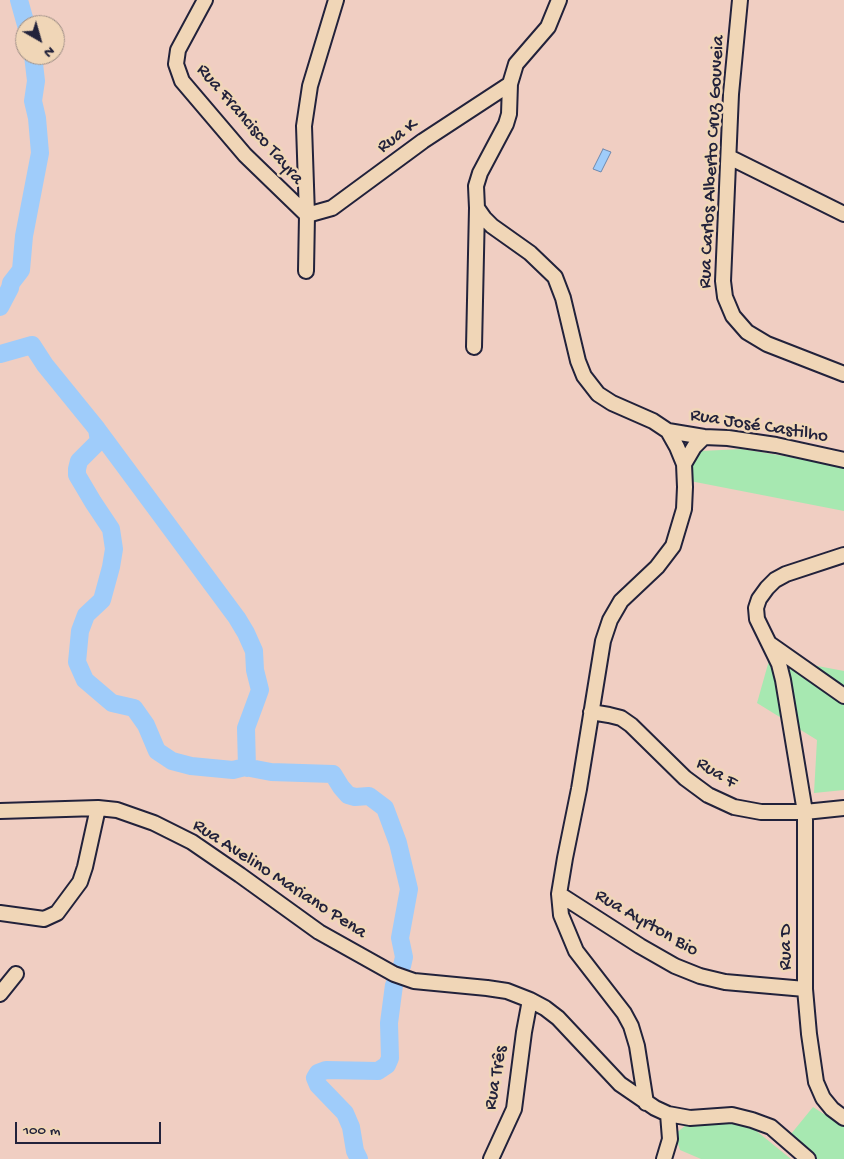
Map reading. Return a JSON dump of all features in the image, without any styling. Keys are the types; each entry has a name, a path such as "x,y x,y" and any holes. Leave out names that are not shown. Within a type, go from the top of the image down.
{"street":[{"name":"Rua Francisco Tayra","path":"205,0 178,50 176,64 182,81 191,94 245,154 307,215"},
{"path":"306,271 307,215 304,126 310,86 336,0"},
{"path":"474,347 476,186 480,173 506,124 509,114 510,84 516,64 548,27 559,0"},
{"name":"Rua Carlos Alberto Cruz Gouveia","path":"740,0 731,94 723,281 725,297 733,316 747,332 767,344 844,374"},
{"name":"Rua K","path":"307,215 332,208 423,141 510,84"},
{"path":"728,157 844,214"},
{"path":"477,208 492,226 530,253 555,277 563,298 578,361 584,376 598,394 612,403 653,421 668,431 684,464 686,487 684,509 673,546 666,556 621,600 615,609 603,641 560,894 562,915 576,950 624,1013 631,1026 637,1046 646,1103"},
{"name":"Rua José Castilho","path":"668,431 776,445 844,460"},
{"path":"684,464 688,454 704,437"},
{"path":"805,812 783,680 779,664 757,619 756,608 759,599 775,580 786,574 844,555"},
{"path":"769,644 844,696"},
{"name":"Rua F","path":"591,712 621,718 631,725 685,778 708,795 734,807 761,812 805,812 844,808"},
{"path":"0,913 44,919 57,913 80,882 98,808"},
{"name":"Rua Avelino Mariano Pena","path":"0,811 98,808 117,810 154,823 192,842 319,932 394,974 414,981 507,991 530,1000 558,1018 620,1084 646,1103 668,1114 690,1118 732,1115 770,1126 808,1159"},
{"name":"Rua D","path":"805,812 806,989 809,1034 816,1082 823,1098 844,1118"},
{"name":"Rua Ayrton Bio","path":"560,894 640,946 675,966 700,976 725,982 806,989"},
{"path":"0,994 16,974"},
{"name":"Rua Três","path":"491,1159 514,1109 530,1000"},
{"path":"664,1159 670,1139 668,1114"}],"green space":[{"path":"742,449 844,466 844,511 685,480 701,451"},
{"path":"770,657 844,671 844,790 814,793 817,740 757,703"},
{"path":"813,1107 844,1127 844,1159 817,1159 791,1134"},
{"path":"724,1120 754,1129 791,1159 701,1159 680,1150 675,1134 686,1125"}],"water":[{"path":"603,149 611,152 601,172 593,169"}],"waterway":[{"path":"19,0 23,15"},
{"path":"0,307 11,283 21,270 24,236 40,153 37,118 33,101 36,81 34,65"},
{"path":"0,354 32,345 45,365 97,429 99,441 79,461 77,475 111,529 114,549 102,600 86,615 80,631 77,662 85,680 112,703 134,708 146,725 157,751 172,761 191,766 233,770 245,767 271,772 333,774 348,795 355,797 369,796 385,808 398,843 409,889 400,938 404,957 402,966"},
{"path":"97,429 237,618 254,651 255,670 260,690 246,728 247,768"},
{"path":"359,1159 355,1151 351,1127 345,1113 318,1085 315,1078 318,1073 326,1070 378,1071 387,1065 390,1058 389,1023 394,985"}]}
